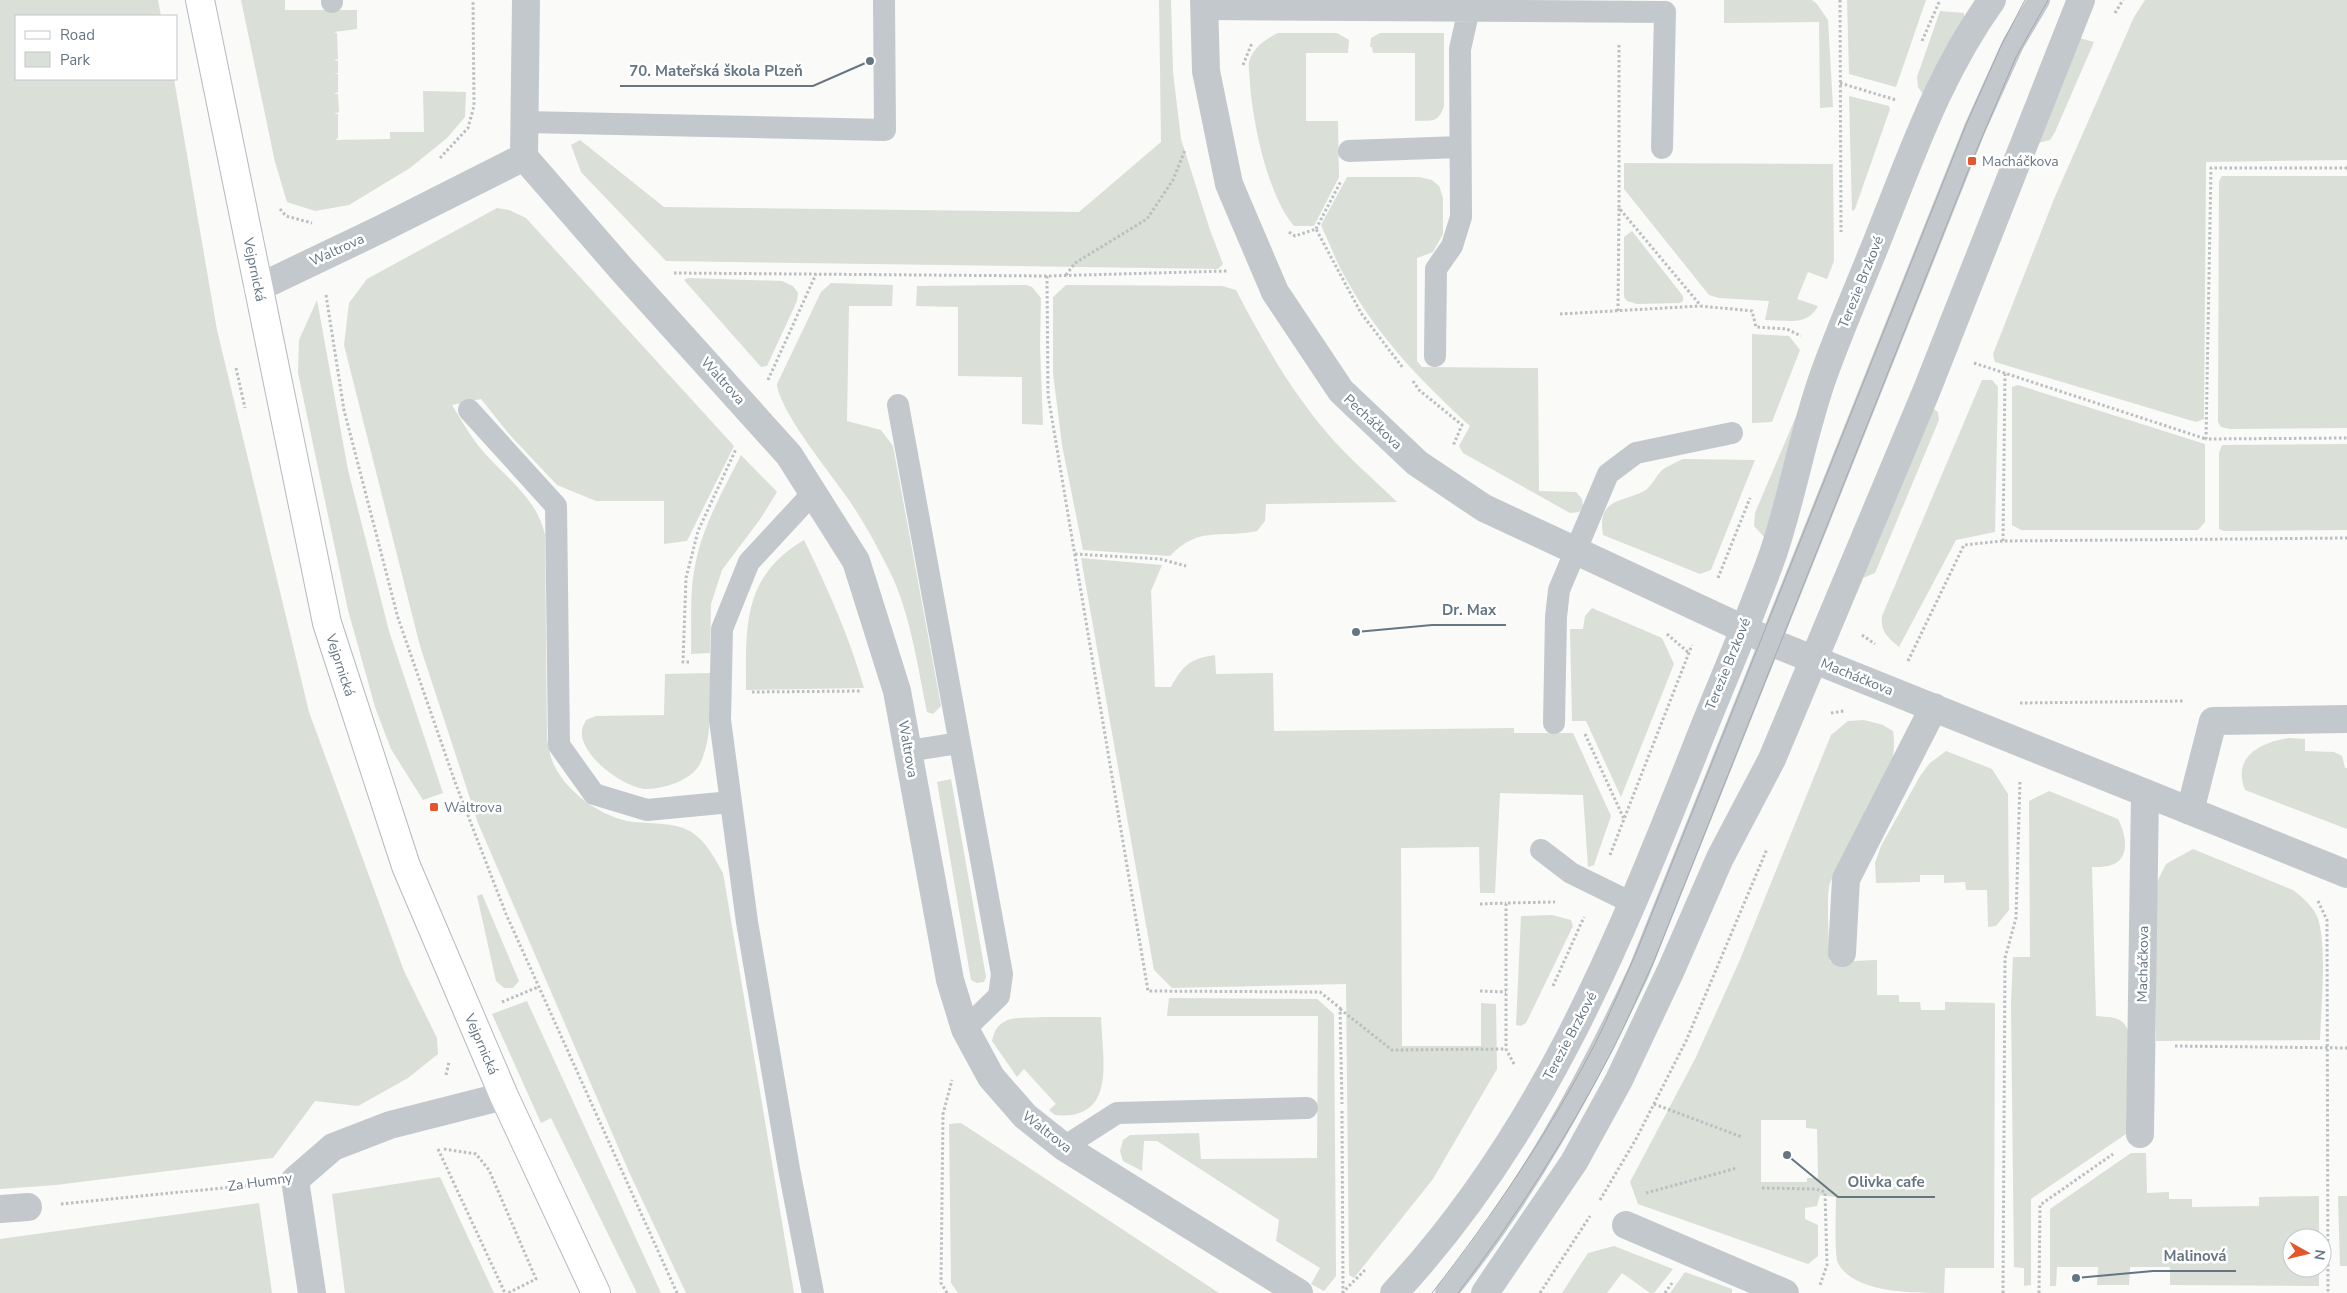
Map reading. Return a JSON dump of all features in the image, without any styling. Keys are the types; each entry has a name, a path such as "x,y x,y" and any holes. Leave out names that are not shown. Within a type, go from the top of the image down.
{"main road":[{"name":"Vejprnická","path":"200,0 327,623 398,846 504,1096 596,1293"}],"street":[{"path":"524,157 526,0"},
{"name":"Terezie Brzkové","path":"1394,1293 1428,1257 1460,1216 1507,1148 1562,1054 1634,904 1773,553 1824,374 1937,91 1968,33 1992,0"},
{"path":"1485,1293 1574,1162 1619,1080 1671,970 1720,858 1772,759 1926,392 2081,0"},
{"name":"Pecháčkova","path":"1204,5 1206,72 1229,184 1274,292 1341,391 1417,463 1484,508 1776,644"},
{"name":"Waltrova","path":"258,288 524,157 624,272 789,455 856,561 897,691 950,980 965,1029 991,1078 1025,1116 1064,1147 1299,1293"},
{"name":"Macháčkova","path":"1776,644 2347,874"},
{"path":"1842,954 1846,879 1934,708"},
{"path":"2190,810 2214,721 2347,719"},
{"name":"Macháčkova","path":"2140,1134 2145,793"},
{"name":"Za Humny","path":"295,1180 334,1147 390,1125 504,1096"},
{"path":"295,1180 312,1293"},
{"path":"0,1209 28,1207"},
{"path":"1626,1225 1785,1293"}],"lane":[{"path":"524,122 885,130 884,0"},
{"path":"1446,1293 1516,1197 1595,1062 1658,926 1776,644 1976,128 2012,44 2038,0"},
{"path":"1204,5 1630,6 1665,12 1662,148"},
{"path":"1435,356 1436,269 1452,246 1461,217 1460,49 1470,5"},
{"path":"1349,151 1460,147"},
{"path":"898,405 1002,974 999,996 965,1029"},
{"path":"469,410 556,506 559,745 594,794 647,810 731,802"},
{"path":"1554,723 1556,617 1559,590 1608,474 1636,453 1732,433"},
{"path":"813,493 749,562 722,628 720,720 752,950 789,1170 813,1293"},
{"path":"908,751 959,743"},
{"path":"1540,850 1571,873 1634,904"},
{"path":"1064,1147 1117,1113 1307,1108"}],"path":[{"path":"434,164 468,128 474,106 473,0"},
{"path":"1840,0 1842,240"},
{"path":"1618,311 1619,36"},
{"path":"1252,43 1260,37"},
{"path":"1065,276 1075,264 1147,219 1173,180 1186,147"},
{"path":"1316,229 1341,183 1349,151"},
{"path":"2206,439 2211,168 2347,168"},
{"path":"279,200 281,210 286,216 314,223 344,410 401,627 455,782 506,914 677,1293"},
{"path":"1619,208 1701,306"},
{"path":"697,273 1065,276 1265,270"},
{"path":"721,663 683,662 686,578 698,531 816,274"},
{"path":"1047,276 1048,395 1148,992 1320,992 1392,1050 1506,1049"},
{"path":"1560,314 1701,306 1752,311 1756,327 1787,329 1804,338"},
{"path":"1971,362 2206,439 2347,438"},
{"path":"2003,541 2005,373"},
{"path":"1552,988 1624,820 1752,493"},
{"path":"1906,664 1964,545 2003,541 2347,538"},
{"path":"1075,554 1160,560 1186,566"},
{"path":"721,692 897,691"},
{"path":"2016,703 2191,701"},
{"path":"1825,713 1849,711"},
{"path":"1554,723 1583,729 1624,820"},
{"path":"2003,1293 2005,958 2016,918 2020,772"},
{"path":"2316,896 2327,920 2329,1048 2328,1293"},
{"path":"1480,904 1558,902"},
{"path":"1506,903 1506,1049 1514,1064"},
{"path":"1480,991 1506,992"},
{"path":"1340,1008 1342,1292"},
{"path":"947,1293 941,1284 943,1114 965,1029"},
{"path":"2142,1045 2347,1048"},
{"path":"1509,1073 1519,1056"},
{"path":"1654,1104 1742,1137"},
{"path":"2039,1293 2040,1205 2140,1134"},
{"path":"438,1149 459,1150 476,1154 489,1170 536,1279 508,1293"},
{"path":"1645,1194 1738,1168"},
{"name":"Za Humny","path":"28,1207 295,1180"},
{"path":"1762,1188 1816,1189 1825,1192 1827,1265 1818,1293"},
{"path":"1342,1292 1369,1265"}],"green space":[{"path":"0,0 158,0 161,15 15,15 15,80 174,80 217,330 309,712 404,971 437,1038 438,1054 408,1078 358,1106 315,1101 273,1158 56,1185 0,1189"},
{"path":"241,0 285,0 285,10 357,10 357,29 334,32 337,33 338,59 334,60 338,61 338,73 334,73 338,74 338,92 334,94 338,94 339,112 334,114 338,114 338,138 335,140 390,139 390,132 424,132 423,91 466,92 465,117 447,138 410,168 349,205 315,211 287,202 275,162"},
{"path":"1159,0 1171,0 1173,72 1181,139 1223,264 1218,269 666,261 581,172 571,145 580,140 664,207 1079,212 1161,142"},
{"path":"1724,0 1812,0 1817,4 1828,20 1833,107 1820,108 1819,22 1724,23"},
{"path":"1847,0 1926,0 1896,87 1849,74"},
{"path":"2145,0 2347,0 2347,160 2206,162 2204,419 2196,422 1995,362 1993,354 2054,199 2134,17"},
{"path":"1940,11 1964,13 1964,19 1924,96 1918,87 1917,77"},
{"path":"1278,33 1337,33 1349,40 1348,53 1306,53 1306,121 1338,121 1339,177 1314,226 1294,226 1285,213 1269,178 1254,119 1249,62 1257,48"},
{"path":"1380,33 1444,33 1444,106 1442,112 1434,120 1415,121 1415,53 1373,53 1372,47 1370,47 1371,38"},
{"path":"2079,38 2094,42 2055,132 2050,140 2038,143"},
{"path":"1849,96 1889,106 1890,109 1855,209 1852,211"},
{"path":"1624,163 1833,164 1834,261 1827,279 1808,272 1797,299 1818,306 1813,313 1802,320 1765,320 1769,301 1719,298 1709,295 1624,189"},
{"path":"2222,176 2347,176 2347,428 2230,429 2221,427 2218,422 2219,181"},
{"path":"1347,177 1419,177 1432,180 1439,186 1443,198 1443,234 1433,252 1417,258 1417,361 1422,367 1538,368 1539,491 1576,492 1582,499 1583,507 1579,512 1570,513 1463,453 1459,446 1470,426 1404,360 1374,323 1345,277 1321,225"},
{"path":"497,208 509,210 526,218 734,446 687,541 664,544 664,501 596,501 557,485 509,434 481,399 452,405 477,444 526,497 541,521 545,535 547,739 554,765 568,785 598,810 622,820 672,825 687,829 707,846 723,873 794,1293 686,1293 629,1172 478,823 420,646 344,345 349,303 367,279"},
{"path":"1632,231 1683,296 1683,301 1680,303 1637,304 1627,301 1624,297 1624,237"},
{"path":"688,278 782,281 793,286 798,293 797,301 767,366 761,367 684,280"},
{"path":"831,283 893,285 892,306 849,306 847,421 881,430 893,446 941,706 933,714 927,712 908,622 890,572 855,508 796,426 780,396 777,384 821,292"},
{"path":"1026,285 1032,287 1041,298 1040,346 1043,425 1022,424 1022,377 958,376 958,307 916,306 917,286"},
{"path":"1066,285 1222,286 1236,290 1269,350 1319,424 1397,502 1266,504 1265,521 1257,531 1201,537 1181,546 1170,556 1083,550 1062,445 1053,373 1053,297"},
{"path":"317,300 348,470 389,631 443,793 423,800 391,749 375,707 348,610 298,373 299,340"},
{"path":"1752,334 1789,336 1800,350 1772,422 1752,423"},
{"path":"1982,380 1992,380 1998,387 1995,532 1956,540 1899,647 1888,637 1884,630 1882,616"},
{"path":"2018,385 2205,444 2205,522 2198,530 2021,530 2012,525 2012,387"},
{"path":"1932,408 1938,412 1939,420 1875,573 1863,578"},
{"path":"1797,414 1766,539 1754,526 1755,513"},
{"path":"2347,444 2347,530 2224,531 2219,529 2219,453 2222,445"},
{"path":"741,455 777,492 761,518 722,570 711,604 710,653 691,654 692,584 696,561 704,533 715,506"},
{"path":"1683,459 1755,460 1711,570 1700,574 1603,535 1602,523 1607,508 1619,500 1644,491 1662,470"},
{"path":"804,540 852,650 864,688 746,690 748,624 758,587 769,570 784,554"},
{"path":"1081,558 1162,565 1151,591 1155,687 1171,687 1179,673 1188,664 1215,655 1216,674 1273,673 1274,731 1514,728 1514,733 1573,733 1611,816 1594,865 1588,867 1583,795 1500,793 1495,893 1480,893 1479,847 1401,848 1402,1046 1481,1046 1481,1003 1496,1004 1497,1069 1433,1179 1354,1278 1349,1275 1346,984 1172,988 1154,970"},
{"path":"1592,608 1662,638 1674,664 1621,797 1586,721 1572,721 1570,629 1583,629 1585,616"},
{"path":"710,673 710,719 707,742 700,764 686,778 658,788 646,789 637,787 615,777 595,760 588,750 583,740 582,731 586,720 596,716 664,715 665,674"},
{"path":"1864,720 1883,725 1893,731 1894,751 1890,770 1882,790 1830,883 1828,908 1830,962 1877,960 1877,995 1899,995 1899,1002 1920,1002 1921,1010 1945,1010 1945,1002 1995,1003 1994,1268 1945,1268 1944,1293 1916,1293 1870,1286 1846,1273 1838,1263 1837,1258 1836,1197 1820,1195 1817,1206 1805,1208 1805,1219 1818,1225 1818,1256 1808,1264 1638,1204 1630,1182 1695,1059 1739,962 1831,735 1848,721","holes":["1761,1120 1806,1120 1806,1128 1817,1129 1818,1178 1807,1178 1807,1182 1761,1182"]},
{"path":"2289,738 2305,739 2305,751 2334,752 2342,756 2345,768 2347,768 2347,829 2245,790 2242,768 2246,760 2259,747"},
{"path":"1946,751 1992,769 2008,794 2009,910 1996,926 1988,927 1987,890 1966,890 1965,882 1944,883 1944,875 1920,875 1920,882 1876,883 1875,863 1881,846 1920,776 1930,763"},
{"path":"951,779 986,977 984,982 977,983 971,980 937,782"},
{"path":"2049,791 2118,819 2125,839 2124,853 2121,859 2108,866 2092,867 2096,1016 2111,1017 2119,1020 2128,1030 2129,1132 2031,1199 2031,1285 2024,1286 2024,1268 2014,1267 2011,1003 2013,957 2030,957 2029,801"},
{"path":"2193,849 2293,890 2314,911 2321,930 2322,945 2323,978 2320,1040 2156,1041 2156,884 2166,864"},
{"path":"482,894 519,981 513,988 504,988 496,981 477,896"},
{"path":"1552,915 1571,920 1573,926 1526,1023 1521,1026 1516,1025 1521,916"},
{"path":"1169,998 1317,999 1334,1014 1336,1276 1324,1291 1311,1284 1320,1268 1276,1241 1279,1220 1157,1141 1144,1141 1142,1171 1123,1161 1120,1151 1123,1140 1130,1135 1199,1133 1201,1159 1317,1158 1318,1016 1167,1016"},
{"path":"527,1001 661,1293 637,1293 551,1118 541,1123 492,1014"},
{"path":"1101,1017 1103,1050 1102,1084 1098,1097 1089,1108 1075,1114 1055,1115 1049,1110 1056,1104 1024,1069 1017,1077 992,1041 995,1032 1004,1022 1018,1018"},
{"path":"961,1123 1219,1293 958,1293 951,1283 949,1124"},
{"path":"2131,1153 2146,1153 2147,1193 2169,1192 2169,1199 2192,1199 2192,1207 2259,1206 2259,1197 2319,1196 2319,1228 2282,1228 2282,1278 2319,1278 2319,1286 2170,1285 2170,1267 2130,1267 2129,1285 2097,1285 2098,1267 2057,1267 2056,1286 2050,1286 2050,1209"},
{"path":"440,1177 494,1293 345,1293 332,1194"},
{"path":"2338,1196 2347,1196 2347,1266 2340,1266"},
{"path":"259,1203 272,1293 0,1293 0,1239"},
{"path":"1614,1246 1673,1269 1654,1293 1650,1293 1622,1273 1607,1293 1562,1293 1588,1253"},
{"path":"1685,1272 1732,1289 1732,1293 1670,1293"}],"tram line":[{"path":"1432,1293 1477,1234 1539,1141 1577,1077 1606,1021 1637,951 1966,125 2001,46 2025,0"},
{"path":"1458,1293 1521,1205 1559,1145 1618,1040 1654,961 1972,161 2016,57 2048,0"}],"place":[{"name":"70. Mateřská škola Plzeň","path":"870,61"},
{"name":"Macháčkova","path":"1972,161"},
{"name":"Dr. Max","path":"1356,632"},
{"name":"Waltrova","path":"434,807"},
{"name":"Olivka cafe","path":"1787,1155"},
{"name":"Malinová","path":"2076,1278"}]}
